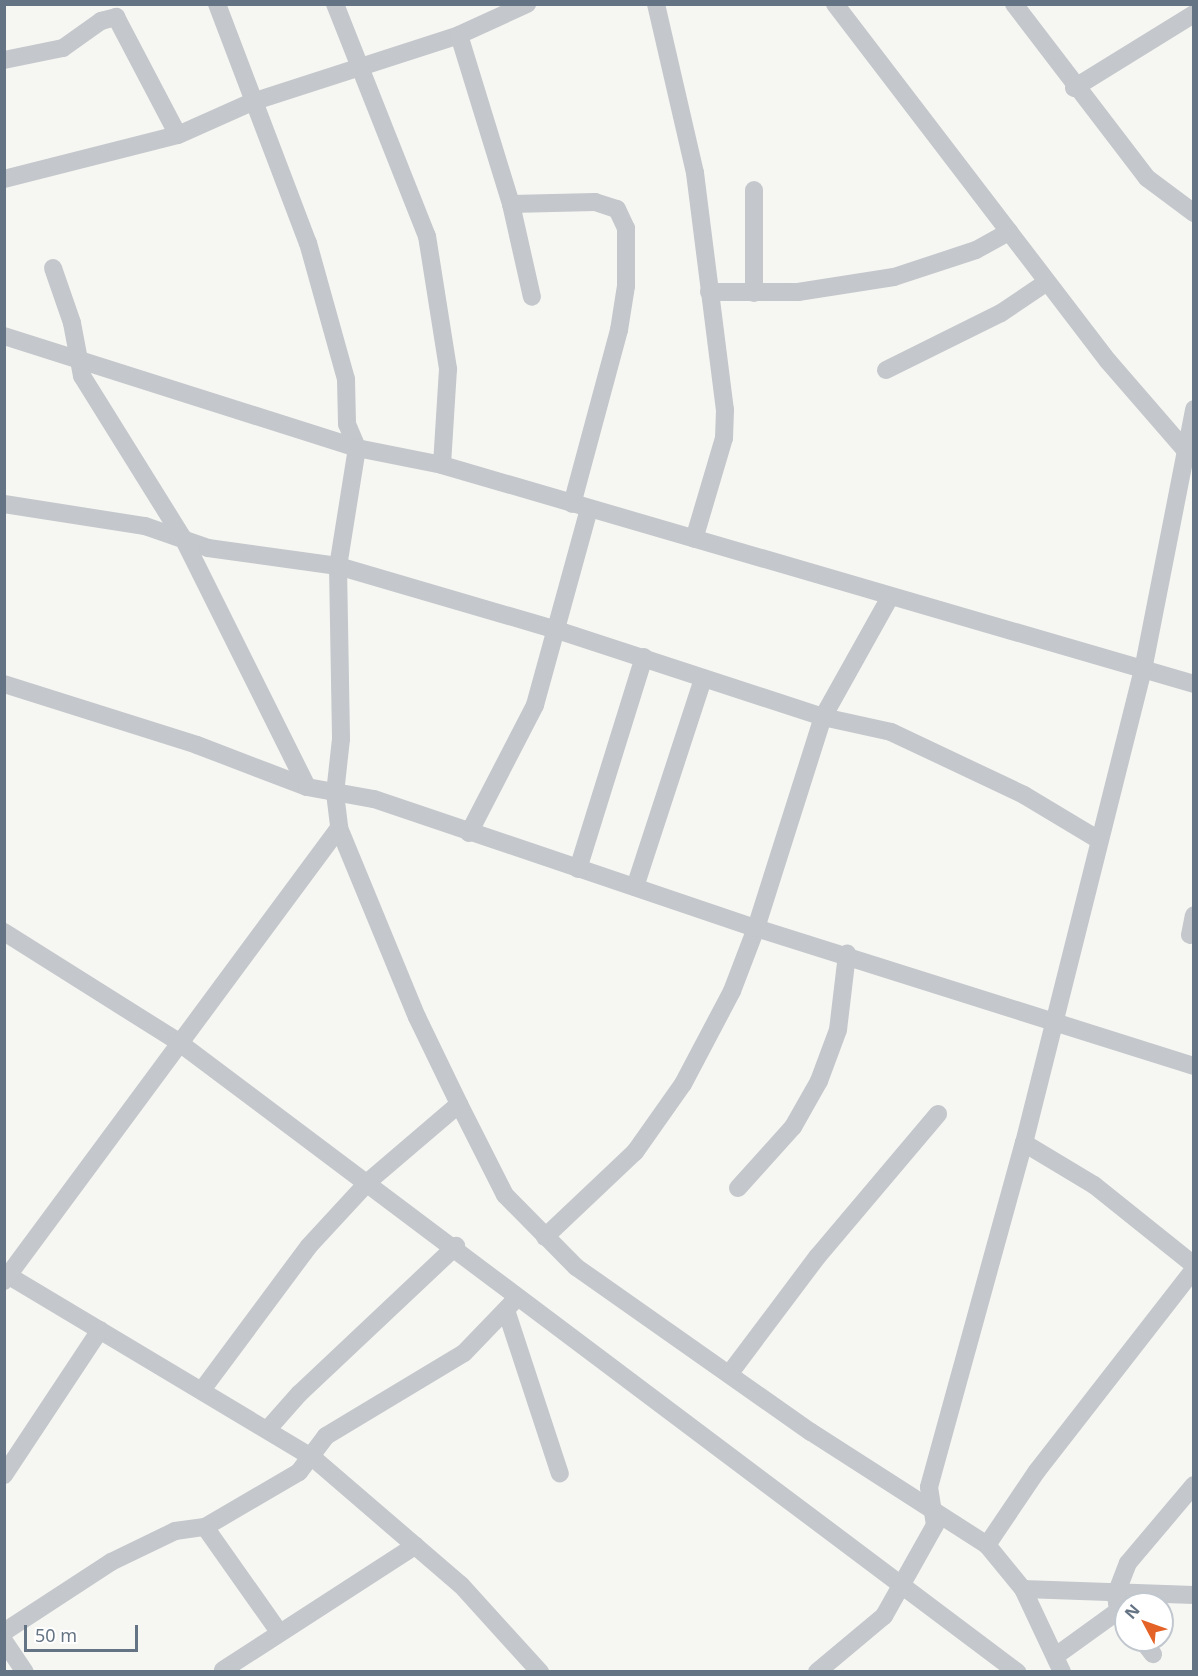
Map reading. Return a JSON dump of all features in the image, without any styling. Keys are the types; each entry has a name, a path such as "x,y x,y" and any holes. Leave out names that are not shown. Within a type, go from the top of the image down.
{"street":[{"path":"217,4 252,102 308,243 346,379 347,424 357,448 338,566 341,739 335,793 339,828 417,1017 505,1195 576,1267 936,1515 987,1545 1023,1589 1059,1663 1114,1613"},
{"path":"335,4 403,166 430,247 448,369 442,465"},
{"path":"4,179 178,135 252,102 362,69 459,35 527,4"},
{"path":"656,4 695,173 724,429 694,538"},
{"path":"836,4 1047,282 1186,451"},
{"path":"1014,4 1074,88 1147,178 1194,213"},
{"path":"1074,88 1194,14"},
{"path":"4,60 63,48 101,21 116,17 178,135"},
{"path":"459,35 511,204 532,297"},
{"path":"754,190 754,293"},
{"path":"469,833 535,705 557,630 626,286 626,228 617,209 595,202 511,204"},
{"path":"709,292 798,292 894,277 976,250 1009,232"},
{"path":"53,268 72,323 76,360 183,538 307,787"},
{"path":"886,370 1001,313 1047,282"},
{"path":"5,336 357,448 442,465 1194,684"},
{"path":"817,1671 884,1616 903,1586 936,1515 929,1487 1024,1143 1143,670 1194,409"},
{"path":"4,504 145,525 208,548 338,566 644,657 703,679 823,717 891,732 1024,795 1099,840"},
{"path":"545,1237 635,1152 683,1084 732,991 756,928 823,717 890,597"},
{"path":"578,869 644,657"},
{"path":"635,887 703,679"},
{"path":"4,684 197,745 307,787 374,799 469,833 756,928 848,954 1194,1066"},
{"path":"339,828 177,1041 6,1277 100,1330 312,1457 461,1585 540,1671"},
{"path":"1190,935 1194,915"},
{"path":"4,932 177,1041 369,1181 456,1246 511,1306 561,1326 1017,1671"},
{"path":"738,1188 793,1127 819,1082 838,1030 848,954"},
{"path":"202,1390 309,1246 369,1181 459,1104"},
{"path":"730,1373 818,1256 938,1114"},
{"path":"987,1545 1037,1471 1194,1267 1094,1185 1024,1143"},
{"path":"268,1429 299,1394 456,1246"},
{"path":"4,1632 111,1562 175,1531 205,1527 299,1472 326,1436 445,1365 511,1306"},
{"path":"511,1306 560,1474"},
{"path":"4,1475 100,1330"},
{"path":"1123,1592 1128,1563 1194,1485"},
{"path":"205,1527 279,1632"},
{"path":"223,1670 415,1546"},
{"path":"1023,1589 1114,1607"},
{"path":"1174,1599 1194,1595"},
{"path":"4,1641 25,1671"}]}
